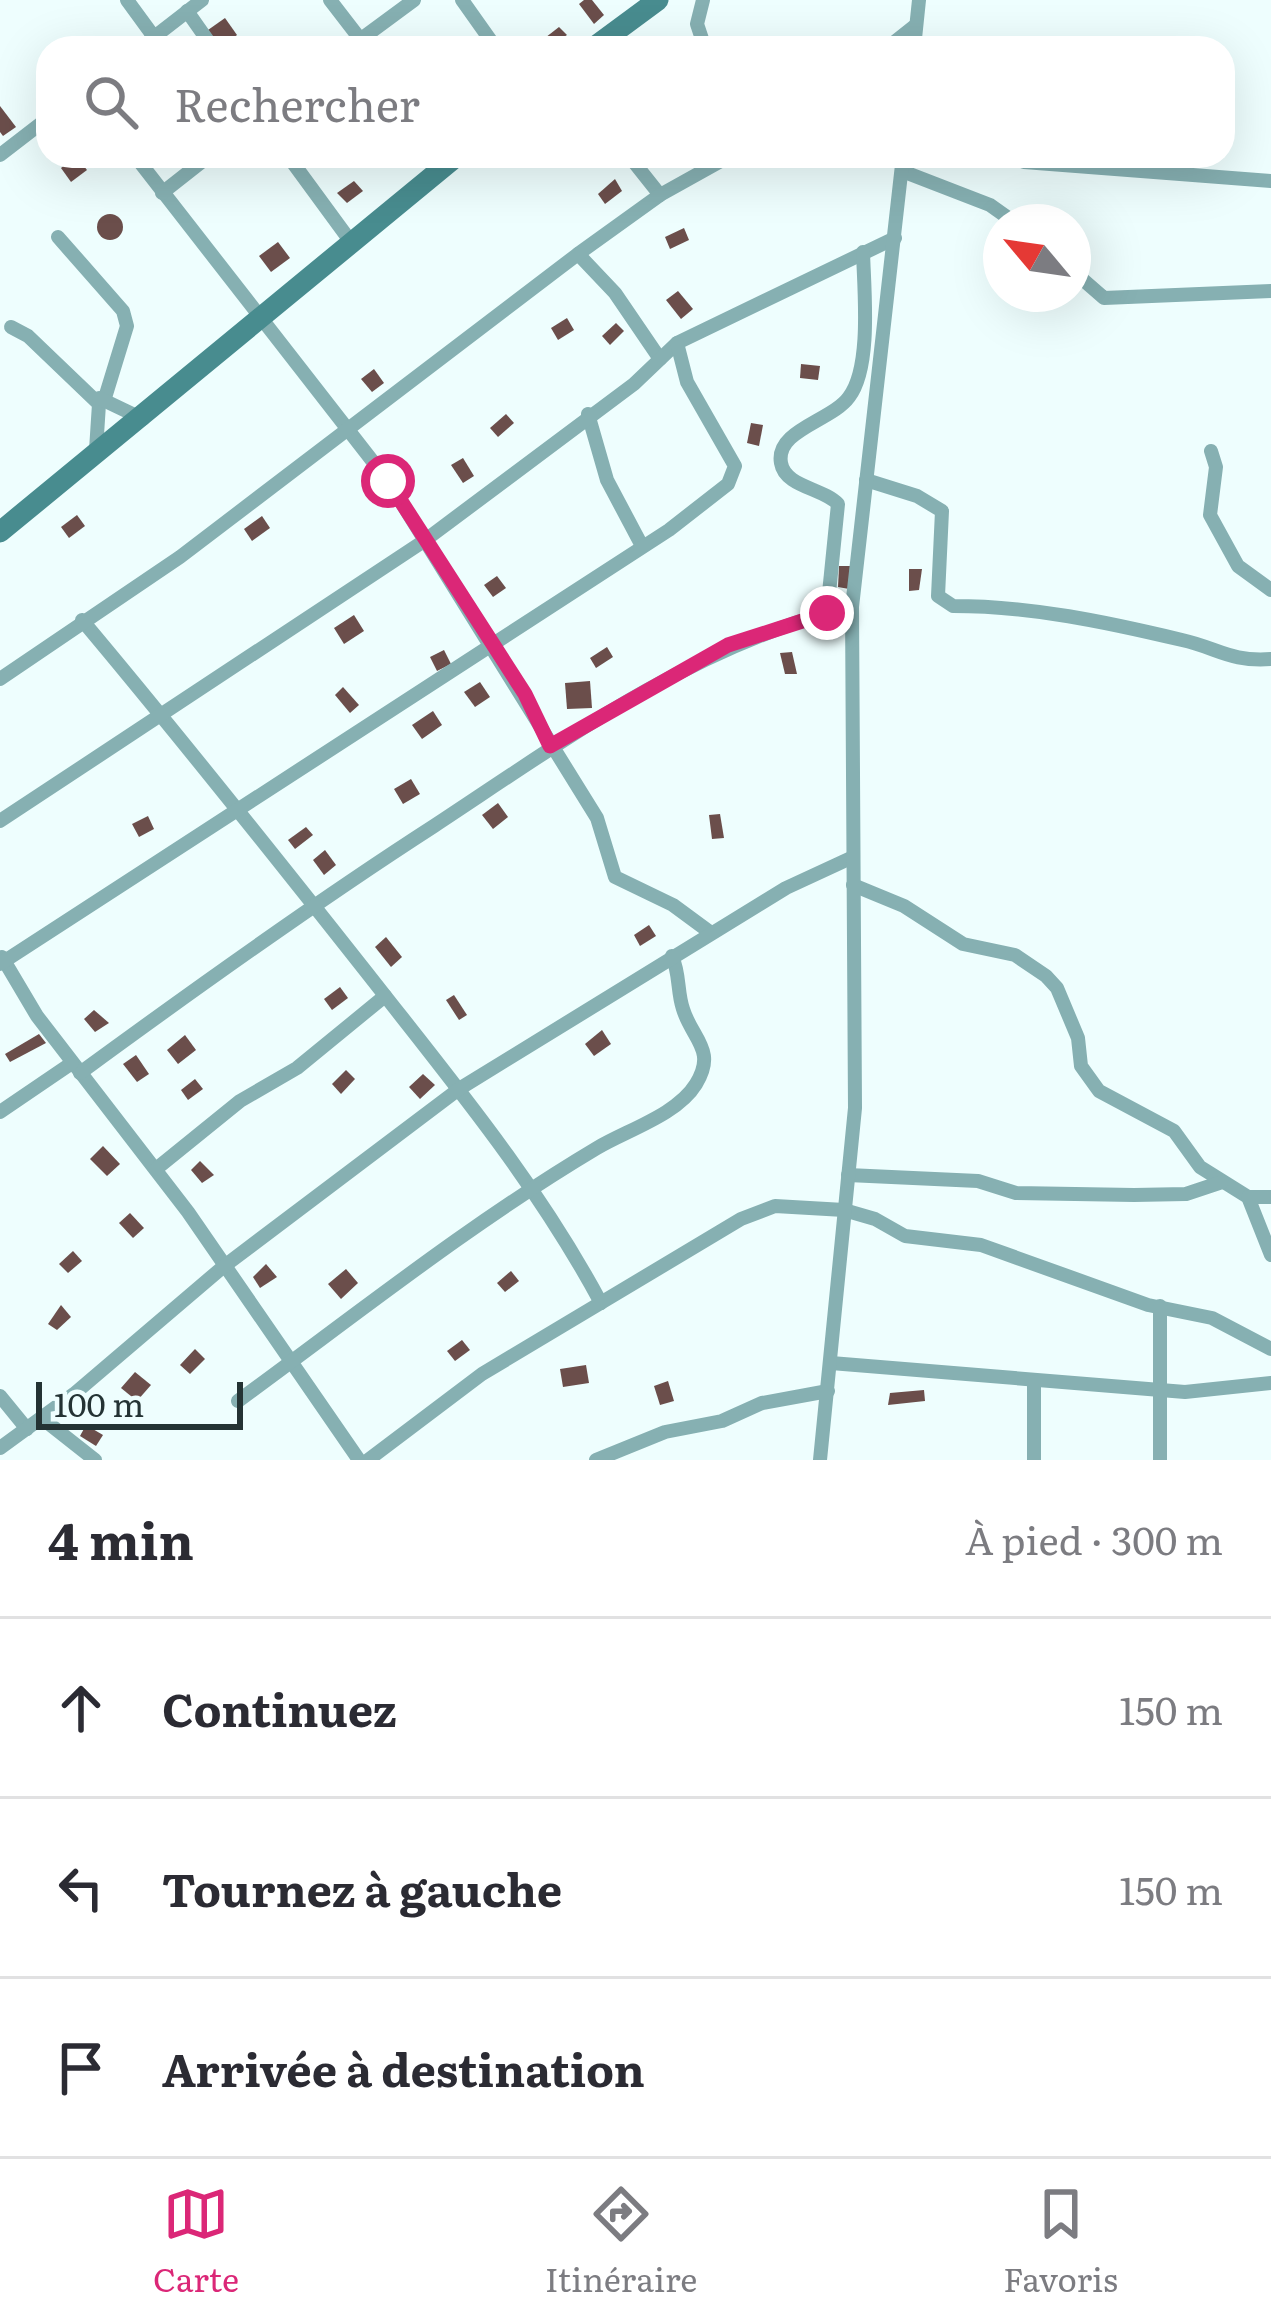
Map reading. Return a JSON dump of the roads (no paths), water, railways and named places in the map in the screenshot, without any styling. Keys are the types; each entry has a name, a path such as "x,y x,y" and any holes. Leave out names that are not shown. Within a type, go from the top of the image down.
{"main road":[{"path":"609,36 658,0"},
{"path":"0,532 143,419 438,168"}],"street":[{"path":"127,0 153,36"},
{"path":"155,36 202,0"},
{"path":"330,0 353,36"},
{"path":"370,36 414,0"},
{"path":"462,0 488,36"},
{"path":"701,36 697,24 703,0"},
{"path":"915,36 919,0"},
{"path":"187,11 205,36"},
{"path":"902,36 916,25"},
{"path":"0,155 36,127"},
{"path":"144,168 347,428 424,541 597,818 615,877 673,905 712,933"},
{"path":"162,193 194,168"},
{"path":"297,168 351,242"},
{"path":"639,168 660,195"},
{"path":"0,679 180,557 578,254 660,195 708,168"},
{"path":"820,1460 855,1108 852,608 902,168"},
{"path":"912,168 988,204"},
{"path":"1093,168 1271,181"},
{"path":"58,237 123,310 127,326 97,397 101,413 92,460"},
{"path":"0,821 424,541 588,413 634,384 676,343 895,238"},
{"path":"827,613 838,504 790,478 783,470 781,450 788,438 827,420 853,394 865,319 863,252"},
{"path":"578,254 615,293 660,359"},
{"path":"1091,287 1104,298 1271,291"},
{"path":"11,327 97,397 143,419"},
{"path":"676,343 687,382 734,472 723,488 492,645 2,959 76,1068 156,1168 364,1460 482,1374 741,1219 775,1206 844,1210 875,1219 905,1236 981,1245 1160,1306 1212,1318 1271,1349"},
{"path":"588,413 607,479 642,546"},
{"path":"1211,451 1216,467 1210,515 1238,566 1271,590"},
{"path":"866,480 917,496 942,511 938,596 952,606 1069,612 1192,642 1226,658 1271,658"},
{"path":"0,1112 76,1068 550,746 728,645 852,608"},
{"path":"82,620 316,905 459,1089 533,1188 601,1303"},
{"path":"0,1448 43,1419 223,1267 459,1089 786,888 853,857"},
{"path":"853,885 904,906 963,944 1015,955 1034,965 1058,988 1078,1038 1081,1066 1099,1091 1174,1131 1200,1167 1222,1182 1248,1197 1271,1197"},
{"path":"238,1401 378,1294 448,1251 505,1202 659,1114 694,1087 705,1060 704,1044 681,1005 676,954 684,937 673,905"},
{"path":"156,1168 386,996"},
{"path":"848,1175 978,1180 1016,1192 1134,1195 1186,1195 1222,1182"},
{"path":"1248,1197 1271,1255"},
{"path":"1160,1306 1160,1460"},
{"path":"831,1363 1159,1390 1271,1383"},
{"path":"1034,1382 1034,1460"},
{"path":"596,1460 665,1432 722,1420 762,1403 828,1391"},
{"path":"0,1396 27,1429"},
{"path":"43,1419 95,1460"}]}
